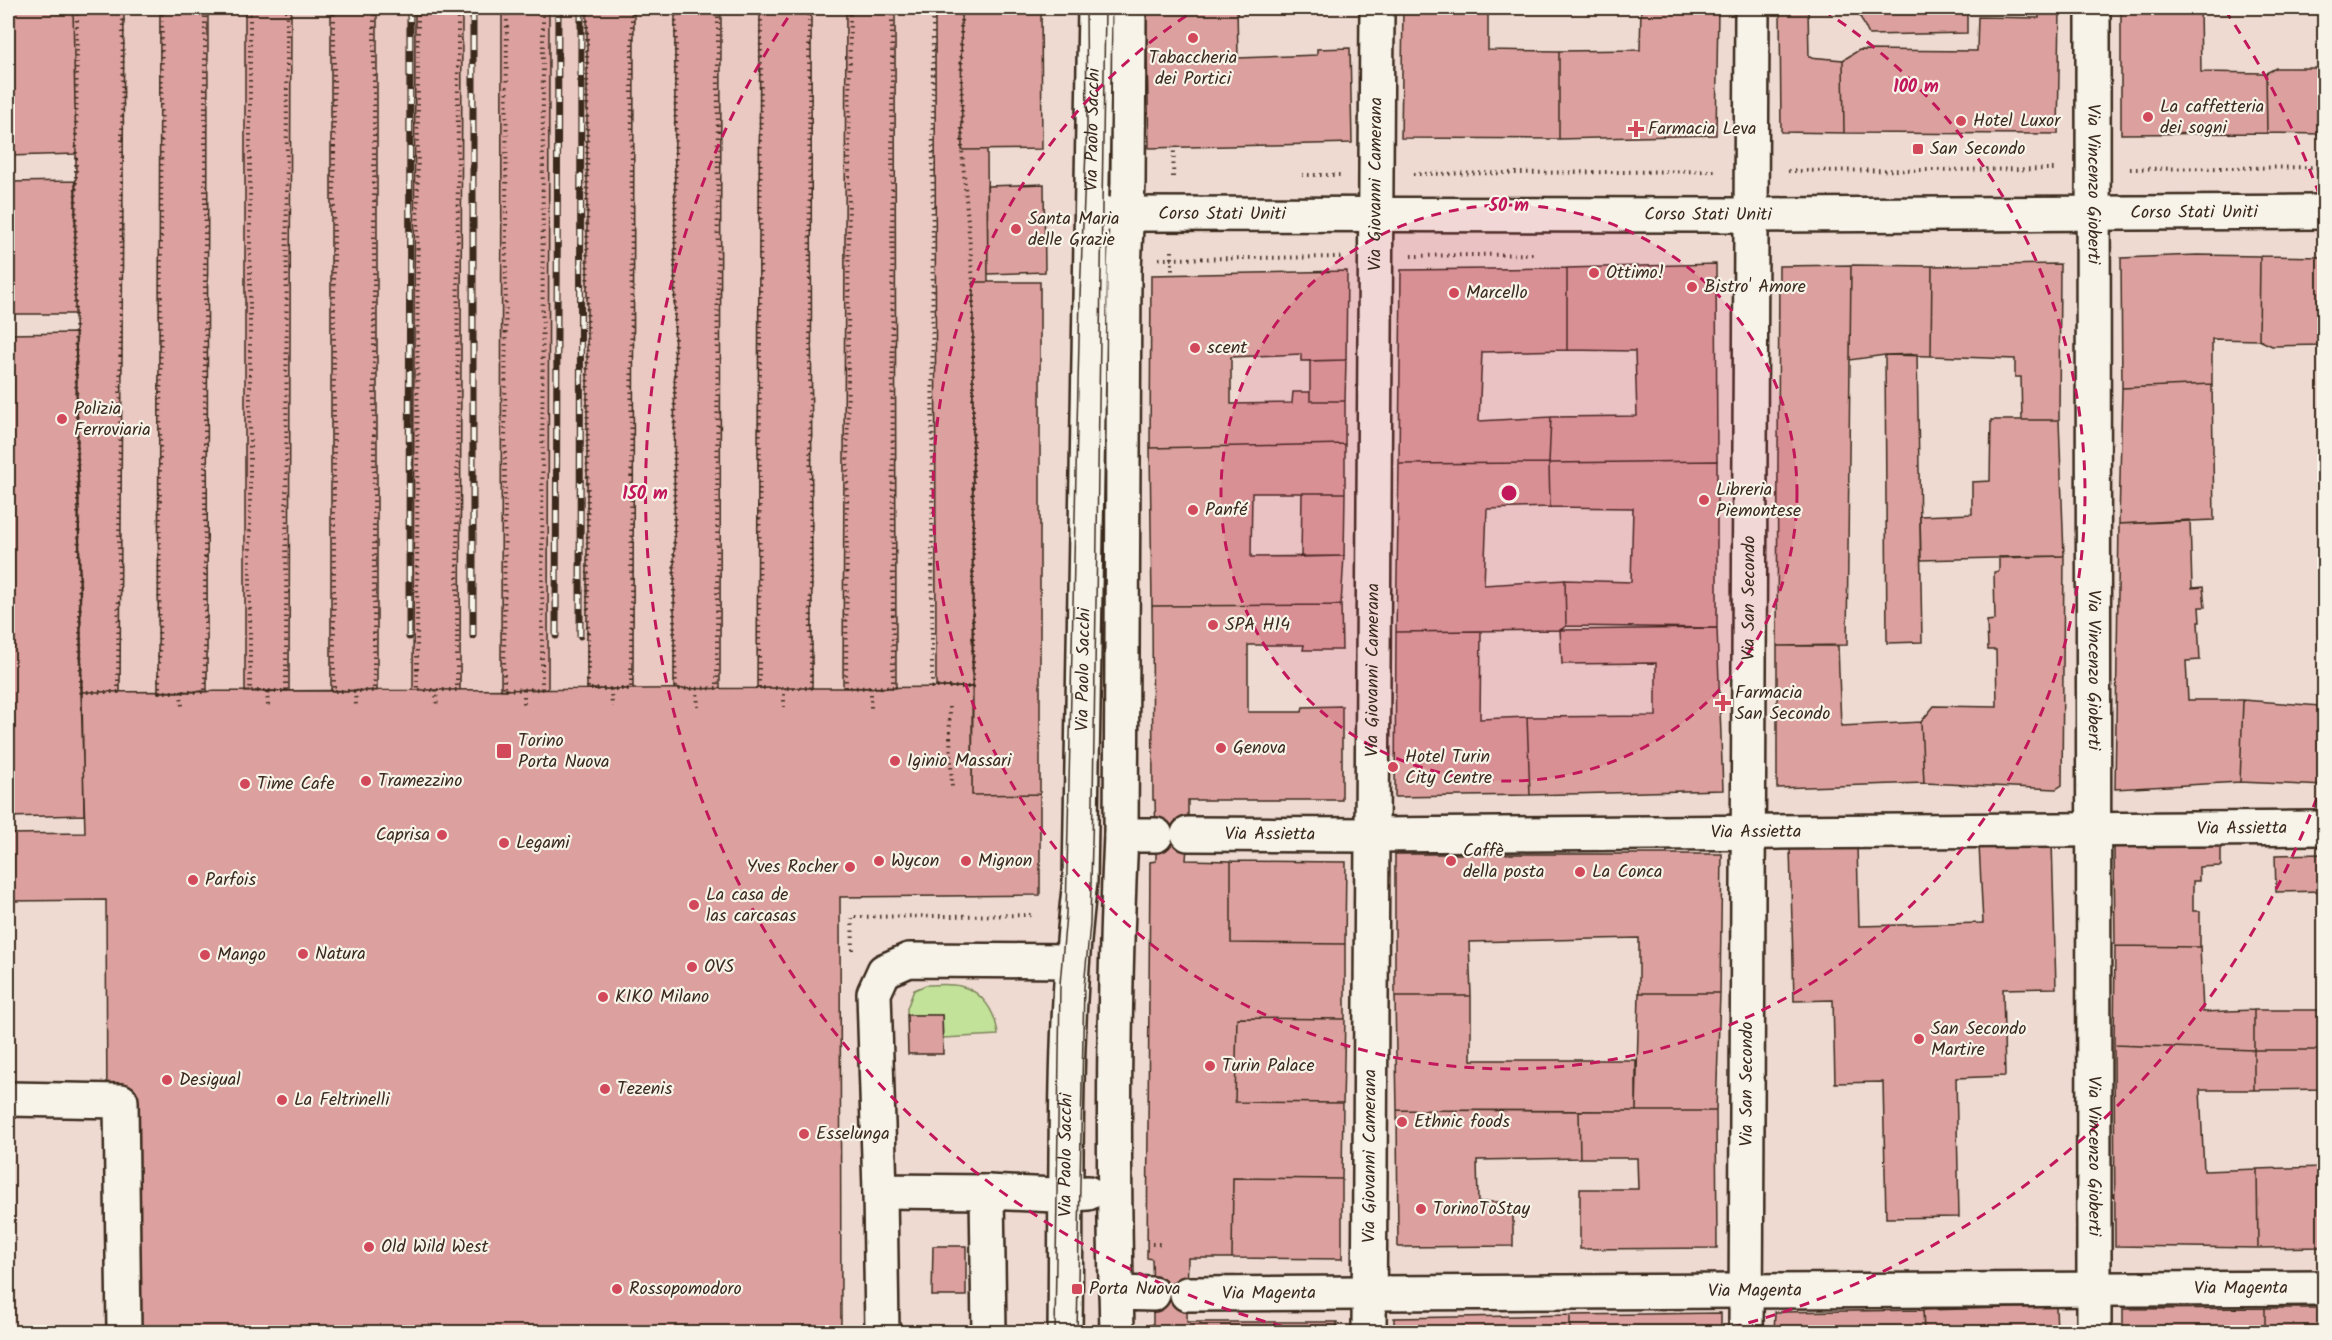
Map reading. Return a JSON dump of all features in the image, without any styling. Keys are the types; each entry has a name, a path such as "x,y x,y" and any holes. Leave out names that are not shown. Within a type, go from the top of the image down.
{"street":[{"name":"Via Paolo Sacchi","path":"1065,1332 1067,1072 1072,961 1080,881 1095,8"},
{"name":"Via Paolo Sacchi","path":"1117,1332 1113,1192 1117,914 1121,836 1124,270 1127,215 1129,8"},
{"name":"Via Giovanni Camerana","path":"1369,1332 1377,8"},
{"name":"Via San Secondo","path":"1746,1332 1752,8"},
{"name":"Via Vincenzo Gioberti","path":"2093,8 2094,1332"},
{"name":"Corso Stati Uniti","path":"1091,214 1751,216 2325,212"},
{"name":"Via Assietta","path":"1188,834 1372,835 2325,828"},
{"path":"1121,836 1155,835"},
{"path":"882,1332 874,993 884,971 909,960 1072,961"},
{"path":"19,1092 121,1101 124,1332"},
{"path":"880,1191 1056,1195 1113,1192"},
{"path":"987,1192 989,1332"},
{"name":"Via Magenta","path":"1187,1294 2325,1288"},
{"path":"1116,1293 1153,1294"}],"path":[{"path":"77,8 75,314 81,692 118,692 123,8"},
{"path":"162,8 159,692 205,692 205,8"},
{"path":"250,8 250,691 267,692 286,691 287,8"},
{"path":"334,8 334,691 374,691 374,8"},
{"path":"418,8 417,690 457,690 458,8"},
{"path":"507,8 504,690 543,690 543,8"},
{"path":"587,8 587,689 631,689 632,8"},
{"path":"676,8 676,689 717,688 718,8"},
{"path":"761,8 759,688 811,688 809,8"},
{"path":"850,8 846,688 893,687 892,8"},
{"path":"933,8 932,687 972,687 973,282 962,150 961,8"},
{"path":"697,688 698,707"},
{"path":"784,688 784,707"},
{"path":"871,688 871,708"},
{"path":"611,689 612,707"},
{"path":"436,690 437,707"},
{"path":"524,690 524,707"},
{"path":"355,691 356,706"},
{"path":"181,692 182,706"},
{"path":"267,692 268,706"},
{"path":"949,707 952,789"},
{"path":"852,917 1034,915"},
{"path":"1148,1244 1163,1244"}],"shaded area":[{"path":"77,8 961,8 973,687 118,692 75,314"}],"green space":[{"path":"926,985 956,985 975,993 982,998 991,1011 998,1035 943,1038 942,1015 907,1015 907,1008 914,990"}],"building":[{"path":"8,8 73,8 76,154 8,156"},
{"path":"73,8 124,8 120,692 81,692"},
{"path":"160,8 208,8 207,692 158,692"},
{"path":"245,8 291,8 289,691 245,692"},
{"path":"331,8 377,8 377,691 331,691"},
{"path":"415,8 462,8 460,690 413,690"},
{"path":"502,8 549,8 548,689 501,690"},
{"path":"587,8 634,8 633,689 587,689"},
{"path":"675,8 721,8 720,689 674,689"},
{"path":"760,8 811,8 812,688 757,688"},
{"path":"846,8 895,8 896,688 843,688"},
{"path":"935,8 961,8 962,150 987,150 988,282 973,282 973,687 936,687"},
{"path":"961,8 1041,8 1042,149 962,150"},
{"path":"1146,8 1237,8 1238,58 1317,55 1317,49 1350,48 1352,143 1149,148"},
{"path":"1403,8 1488,8 1488,50 1559,51 1559,139 1401,138"},
{"path":"1641,8 1718,8 1716,135 1559,139 1559,51 1640,50"},
{"path":"1780,8 1808,8 1809,57 1843,60 1844,133 1781,132"},
{"path":"1856,8 1967,8 1967,33 1869,35"},
{"path":"2039,8 2060,8 2058,134 1844,133 1843,60 1859,50 1977,51 1978,17 2039,18"},
{"path":"2121,8 2200,8 2201,72 2266,73 2267,133 2121,134"},
{"path":"2276,68 2324,68 2324,134 2267,133 2266,73"},
{"path":"75,181 75,314 8,314 8,182"},
{"name":"Santa Maria delle Grazie","path":"1044,184 1045,272 988,274 987,186"},
{"path":"2197,255 2260,256 2259,340 2212,339 2212,384 2122,388 2121,258"},
{"path":"2260,256 2324,257 2324,345 2272,346 2259,340"},
{"path":"1716,264 1717,461 1549,463 1551,417 1637,416 1635,351 1567,350 1567,268"},
{"path":"2060,264 2059,420 2022,420 2021,377 2015,377 2015,359 1931,356 1932,266"},
{"path":"1851,265 1847,645 1777,646 1779,266"},
{"path":"1851,265 1932,266 1931,356 1885,355 1850,360"},
{"path":"1567,268 1567,350 1482,352 1479,421 1551,417 1549,463 1399,464 1401,270"},
{"path":"1347,271 1346,360 1301,361 1301,354 1231,357 1231,404 1292,403 1293,392 1310,392 1310,401 1345,401 1345,444 1150,448 1151,275"},
{"path":"973,282 1040,282 1040,794 972,795"},
{"path":"76,333 84,815 8,817 8,334"},
{"path":"1917,354 1922,642 1887,643 1885,355"},
{"path":"1346,360 1345,401 1310,401 1310,361"},
{"path":"2212,384 2214,520 2119,524 2122,388"},
{"path":"1991,420 2059,420 2064,556 1921,560 1920,516 1972,514 1972,482 1990,481"},
{"path":"1345,444 1345,493 1252,493 1251,557 1344,556 1341,605 1152,606 1150,448"},
{"path":"1717,461 1717,628 1566,626 1565,580 1631,582 1633,508 1550,507 1549,463"},
{"path":"1549,463 1550,507 1487,509 1484,585 1565,580 1566,626 1560,630 1396,632 1399,464"},
{"path":"1302,493 1345,493 1344,556 1301,557"},
{"path":"2190,520 2192,588 2203,587 2205,607 2199,607 2200,660 2186,661 2188,700 2243,700 2240,782 2115,789 2119,524"},
{"path":"2064,556 2062,785 2056,789 1924,783 1921,722 1934,706 1997,707 1996,650 1988,650 1987,621 1995,620 1994,572 1999,571 1999,557"},
{"path":"1341,605 1342,650 1303,650 1304,645 1248,645 1248,712 1302,712 1303,707 1342,706 1342,800 1188,800 1188,834 1156,835 1155,800 1153,800 1152,606"},
{"path":"1717,628 1723,790 1530,795 1527,717 1656,716 1656,663 1562,664 1560,630"},
{"path":"1481,631 1480,719 1527,717 1530,795 1395,797 1396,632"},
{"path":"1777,646 1838,646 1841,726 1921,722 1924,783 1777,788"},
{"name":"Torino Porta Nuova","path":"973,687 972,795 1040,794 1040,895 840,897 841,1332 108,1332 106,900 8,901 8,834 85,833 81,692"},
{"path":"2243,700 2320,706 2324,700 2324,786 2240,782"},
{"path":"1188,834 1186,860 1231,861 1231,943 1345,944 1345,1019 1237,1018 1235,1102 1343,1103 1342,1179 1233,1178 1232,1258 1188,1258 1187,1294 1153,1294 1152,1259 1147,1258 1150,862 1156,861 1156,835"},
{"name":"San Secondo Martire","path":"2052,842 2056,988 2003,989 2005,1076 1956,1078 1959,1217 1886,1218 1883,1082 1835,1083 1833,1000 1794,1001 1790,847 1857,845 1859,926 1983,923 1979,845"},
{"path":"2221,843 2221,866 2199,867 2199,881 2193,881 2193,911 2200,911 2200,947 2115,946 2114,846"},
{"path":"2322,845 2324,845 2324,886 2322,886"},
{"path":"1395,854 1722,854 1720,993 1639,993 1639,938 1469,942 1471,996 1395,996"},
{"path":"2322,854 2322,891 2276,892 2275,855"},
{"path":"1231,861 1346,862 1345,944 1231,943"},
{"path":"2324,912 2324,953 2323,953"},
{"path":"2115,946 2200,947 2203,1012 2254,1010 2254,1050 2114,1045"},
{"path":"1639,993 1720,993 1716,1111 1636,1111"},
{"path":"1395,996 1471,996 1471,1060 1636,1060 1636,1111 1397,1110"},
{"path":"2254,1010 2324,1010 2324,1050 2254,1050"},
{"path":"907,1015 942,1015 943,1054 908,1054"},
{"path":"1237,1018 1345,1019 1343,1103 1235,1102"},
{"path":"2114,1045 2254,1050 2254,1090 2200,1090 2204,1171 2257,1169 2258,1248 2115,1246"},
{"path":"2254,1050 2324,1050 2324,1089 2254,1090"},
{"path":"1397,1110 1579,1111 1580,1158 1477,1160 1478,1202 1513,1202 1513,1246 1398,1247"},
{"path":"1579,1111 1716,1111 1717,1248 1580,1249 1580,1189 1638,1189 1637,1158 1580,1158"},
{"path":"2324,1167 2324,1247 2258,1248 2257,1169"},
{"path":"1233,1178 1342,1179 1342,1259 1232,1258"},
{"path":"933,1246 966,1246 966,1296 932,1296"},
{"path":"1153,1294 1187,1294 1187,1322 1337,1322 1337,1332 1150,1332 1150,1325 1153,1325"},
{"path":"2056,1307 2057,1332 1924,1332 1923,1310"},
{"path":"2265,1308 2265,1332 2123,1332 2123,1309"},
{"path":"2265,1308 2324,1308 2324,1332 2265,1332"},
{"path":"1923,1310 1924,1332 1774,1332 1775,1312"},
{"path":"1721,1313 1721,1332 1570,1332 1570,1315"},
{"path":"1570,1315 1570,1332 1394,1332 1394,1318"}],"tram line":[{"path":"1055,1332 1060,984 1066,914 1080,296 1087,125 1086,8"},
{"path":"1077,1332 1084,987 1090,924 1093,801 1105,8"}],"railway":[{"path":"409,637 410,8"},
{"path":"473,8 473,636"},
{"path":"556,636 558,8"},
{"path":"580,636 581,8"}],"place":[{"name":"Tabaccheria dei Portici","path":"1193,38"},
{"name":"La caffetteria dei sogni","path":"2148,117"},
{"name":"Hotel Luxor","path":"1961,121"},
{"name":"Farmacia Leva","path":"1636,129"},
{"name":"San Secondo","path":"1918,149"},
{"name":"Santa Maria delle Grazie","path":"1016,229"},
{"name":"Ottimo!","path":"1594,273"},
{"name":"Bistro' Amore","path":"1692,287"},
{"name":"Marcello","path":"1454,293"},
{"name":"scent","path":"1195,348"},
{"name":"Polizia Ferroviaria","path":"62,419"},
{"name":"Libreria Piemontese","path":"1704,500"},
{"name":"Panfé","path":"1193,510"},
{"name":"SPA H14","path":"1213,625"},
{"name":"Farmacia San Secondo","path":"1723,703"},
{"name":"Genova","path":"1221,748"},
{"name":"Torino Porta Nuova","path":"504,751"},
{"name":"Iginio Massari","path":"895,761"},
{"name":"Hotel Turin City Centre","path":"1393,767"},
{"name":"Tramezzino","path":"366,781"},
{"name":"Time Cafe","path":"245,784"},
{"name":"Caprisa","path":"442,835"},
{"name":"Legami","path":"504,843"},
{"name":"Wycon","path":"879,861"},
{"name":"Mignon","path":"966,861"},
{"name":"Caffè della posta","path":"1451,861"},
{"name":"Yves Rocher","path":"850,867"},
{"name":"La Conca","path":"1580,872"},
{"name":"Parfois","path":"193,880"},
{"name":"La casa de las carcasas","path":"694,905"},
{"name":"Natura","path":"303,954"},
{"name":"Mango","path":"205,955"},
{"name":"OVS","path":"692,967"},
{"name":"KIKO Milano","path":"603,997"},
{"name":"San Secondo Martire","path":"1919,1039"},
{"name":"Turin Palace","path":"1210,1066"},
{"name":"Desigual","path":"167,1080"},
{"name":"Tezenis","path":"605,1089"},
{"name":"La Feltrinelli","path":"282,1100"},
{"name":"Ethnic foods","path":"1402,1122"},
{"name":"Esselunga","path":"804,1134"},
{"name":"TorinoToStay","path":"1421,1209"},
{"name":"Old Wild West","path":"369,1247"},
{"name":"Rossopomodoro","path":"617,1289"},
{"name":"Porta Nuova","path":"1077,1289"}]}
